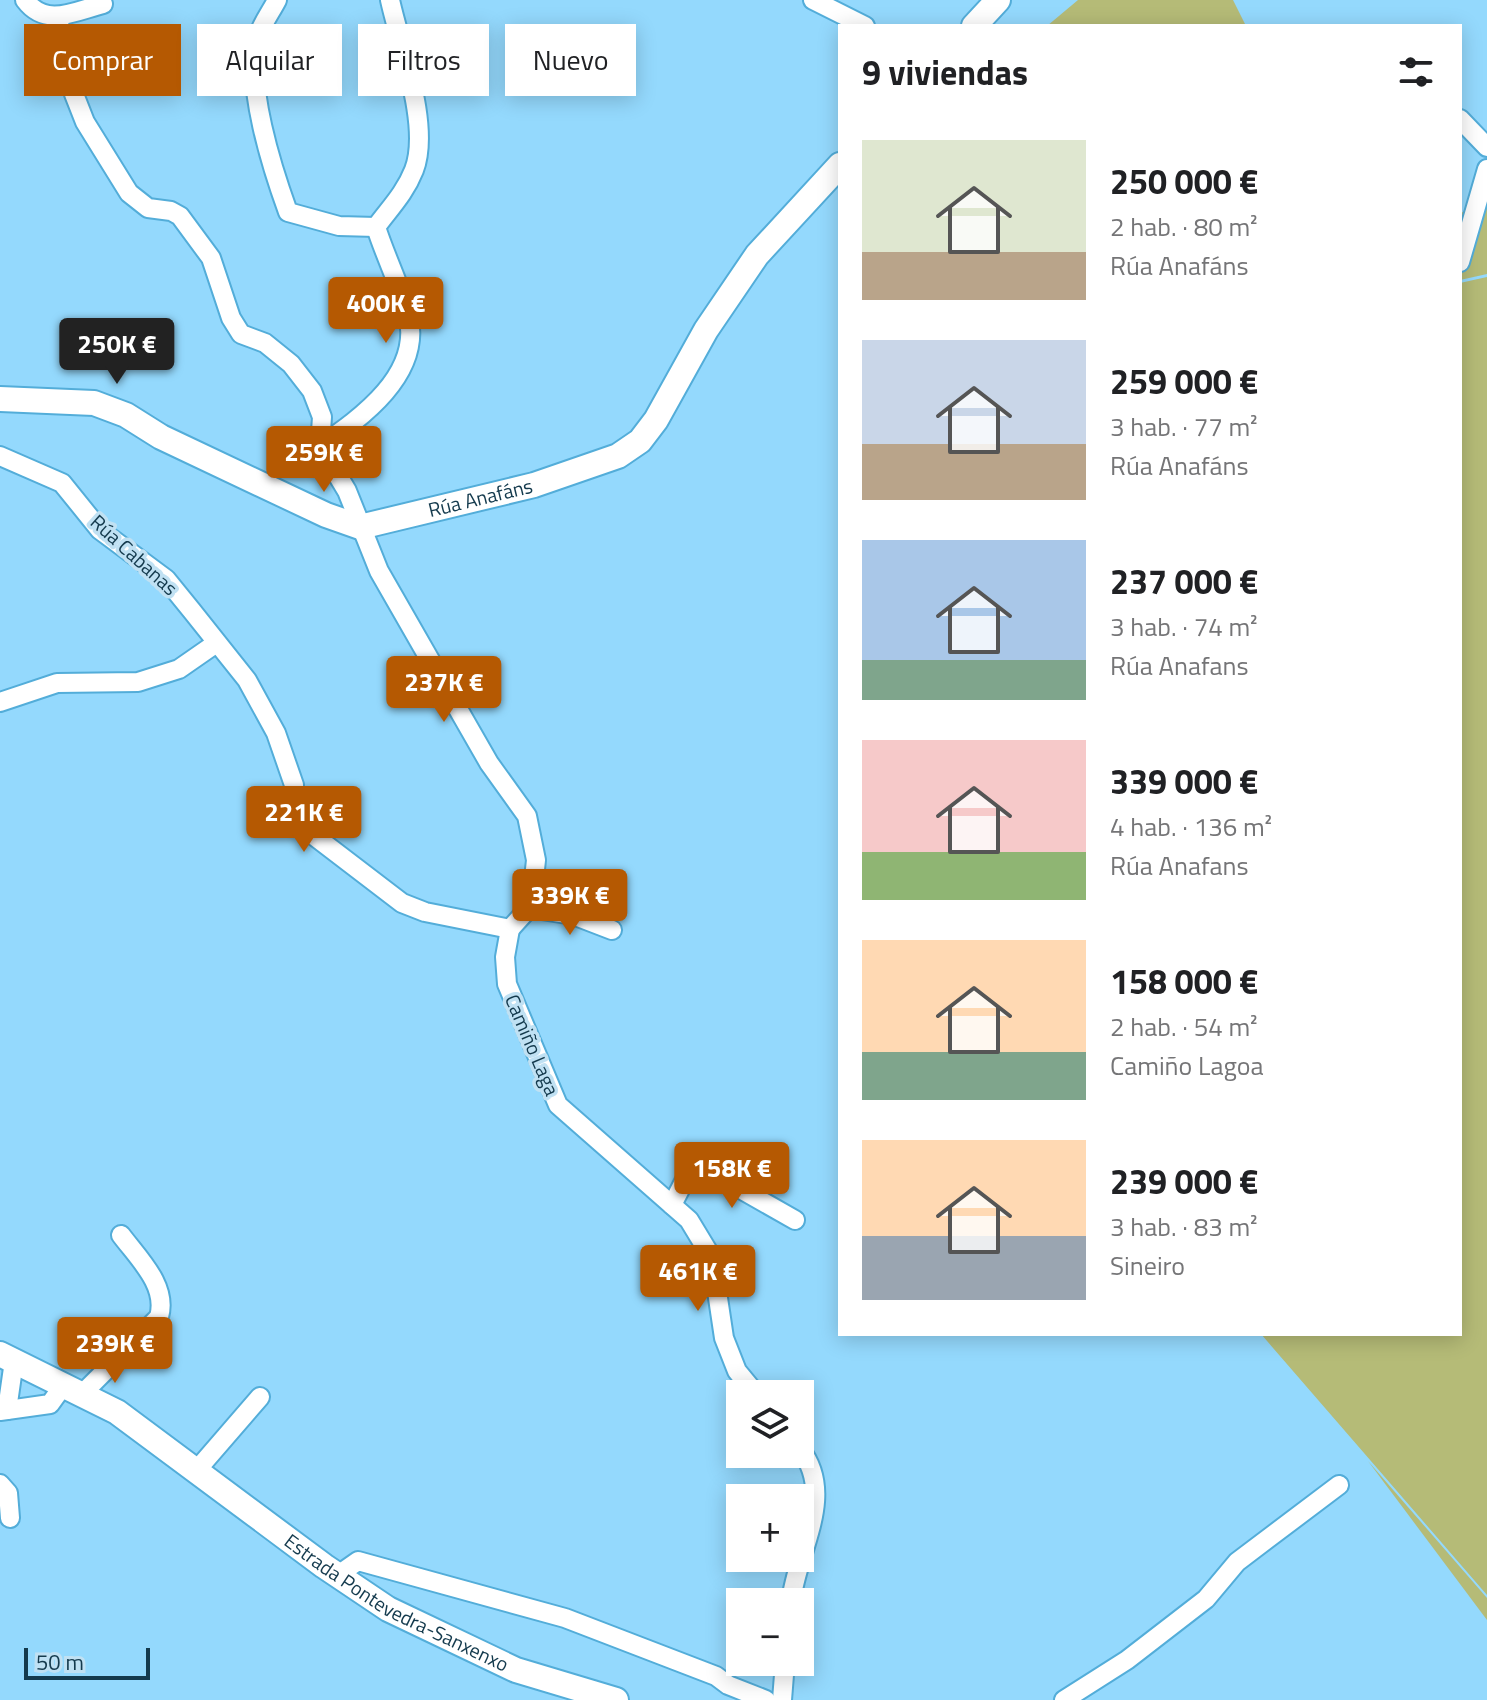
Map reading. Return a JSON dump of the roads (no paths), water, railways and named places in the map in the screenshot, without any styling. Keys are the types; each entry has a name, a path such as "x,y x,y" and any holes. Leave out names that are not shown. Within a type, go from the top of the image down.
{"street":[{"path":"25,0 32,9 58,18 103,4"},
{"path":"277,0 257,40 257,94 264,136 288,212 339,226 376,227"},
{"path":"376,227 403,193 415,167 419,126 390,0"},
{"path":"813,0 861,24"},
{"path":"976,24 998,0"},
{"path":"58,18 74,94 100,148 129,193 148,208 171,211 180,216 199,237 211,258 231,318 241,334 273,350 291,364 312,391 322,417 320,446 347,491 379,571 489,763 527,816 536,860 529,908 510,929"},
{"path":"1462,121 1487,147"},
{"name":"Rúa Anafáns","path":"360,527 586,469 618,456 640,441 656,420 706,330 757,255 838,167"},
{"path":"1462,255 1487,169"},
{"path":"320,446 360,419 383,396 401,366 410,338 408,316 376,227"},
{"path":"0,399 94,403 126,415 161,437 326,515 360,527"},
{"name":"Rúa Cabanas","path":"0,456 62,483 100,530 166,579 215,644 247,680 276,733 294,785 295,817 300,825 402,903 425,912 510,929"},
{"path":"0,702 57,683 138,682 179,669 215,644"},
{"path":"529,908 573,915 612,930"},
{"name":"Camiño Laga","path":"510,929 505,957 507,984 558,1105 689,1220 712,1258 724,1338 737,1371 744,1380"},
{"path":"672,1205 690,1170 707,1170 795,1220"},
{"path":"7,1358 4,1410 50,1404 72,1391 159,1317 162,1304 148,1272 121,1235"},
{"name":"Estrada Pontevedra-Sanxenxo","path":"7,1358 117,1412 388,1609 516,1670 616,1700"},
{"path":"196,1471 260,1397"},
{"path":"795,1588 815,1512 811,1468"},
{"path":"0,1484 8,1493 10,1518"},
{"path":"1064,1700 1127,1660 1206,1599 1237,1562 1339,1485"},
{"path":"338,1575 358,1561 565,1618 716,1676 728,1685 766,1700"},
{"path":"782,1700 784,1676"}]}
